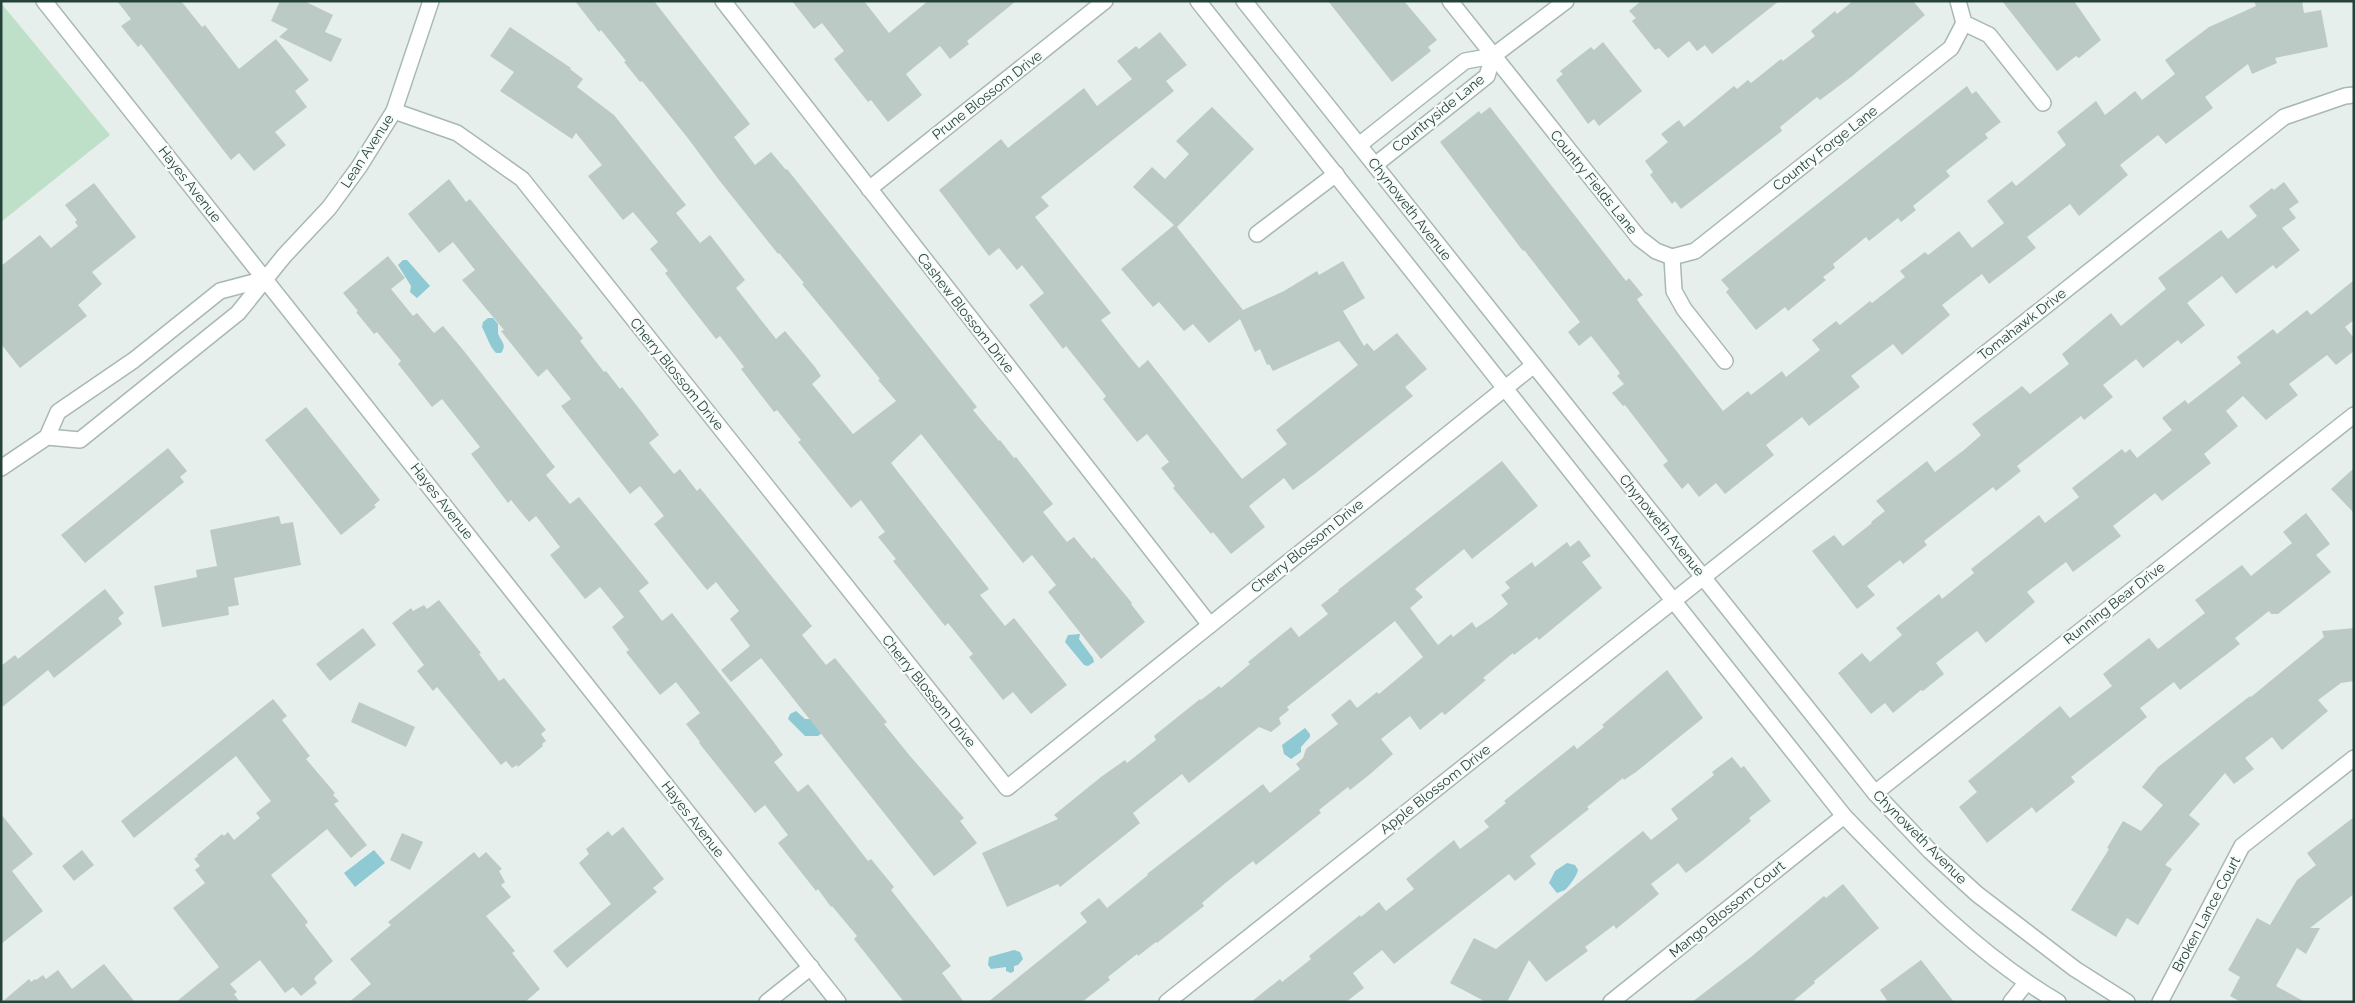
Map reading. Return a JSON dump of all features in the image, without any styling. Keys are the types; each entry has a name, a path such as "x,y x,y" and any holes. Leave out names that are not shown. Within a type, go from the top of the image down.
{"street":[{"name":"Hayes Avenue","path":"44,1 838,1002"},
{"name":"Lean Avenue","path":"47,437 80,440 238,313 265,279 329,208 359,167 394,111 431,1"},
{"name":"Cashew Blossom Drive","path":"723,1 1210,625"},
{"name":"Prune Blossom Drive","path":"869,189 1105,1"},
{"path":"1198,1 1844,816 1915,890 1965,934 2026,983 2058,1002"},
{"name":"Chynoweth Avenue","path":"1244,1 1875,793 1930,851 1977,894 2075,969 2127,1002"},
{"name":"Country Fields Lane","path":"1450,1 1639,238 1656,251 1672,257"},
{"name":"Countryside Lane","path":"1360,145 1465,61 1492,56 1566,1"},
{"path":"1958,1 1964,23 1989,35 2043,103"},
{"name":"Country Forge Lane","path":"1672,257 1695,251 1951,48 1964,23"},
{"name":"Countryside Lane","path":"1374,165 1487,76 1492,56"},
{"name":"Tomahawk Drive","path":"1703,576 2284,117 2345,96 2354,95"},
{"name":"Cherry Blossom Drive","path":"394,111 457,133 522,179 1007,788 1534,365"},
{"path":"1257,234 1336,174"},
{"path":"1672,257 1674,291 1684,309 1725,361"},
{"path":"1,468 47,437 58,412 134,360 220,291 265,279"},
{"name":"Running Bear Drive","path":"1875,793 2354,415"},
{"name":"Apple Blossom Drive","path":"1168,1001 1703,576"},
{"name":"Broken Lance Court","path":"2160,1002 2242,846 2354,758"},
{"name":"Mango Blossom Court","path":"1611,1002 1844,816"},
{"path":"767,1002 811,967"},
{"path":"2011,1002 2026,983"}],"green space":[{"path":"1,3 110,135 1,222"}],"water":[{"path":"403,260 407,260 430,286 417,298 410,292 411,286 398,265"},
{"path":"488,318 493,318 498,324 498,333 504,345 501,353 496,353 482,327 483,322"},
{"path":"1080,634 1079,639 1094,662 1088,666 1084,665 1065,642 1068,635"},
{"path":"796,711 805,719 817,719 827,729 818,736 805,736 788,719 790,714"},
{"path":"1305,728 1310,737 1301,747 1301,752 1291,759 1284,754 1282,745"},
{"path":"374,850 385,863 355,887 344,873"},
{"path":"1567,863 1575,865 1578,870 1567,888 1557,893 1549,883 1555,871"},
{"path":"1014,950 1020,952 1023,959 1018,965 1014,966 1014,971 1011,973 1006,971 1006,967 991,969 988,965 989,957"}],"building":[{"path":"117,1 181,1 202,27 205,25 239,69 276,39 309,80 295,91 307,107 275,132 286,145 254,171 239,153 231,160 141,44 138,47 121,26 131,19"},
{"path":"280,1 304,1 333,15 325,32 342,39 331,62 279,37 288,29 271,21"},
{"path":"575,1 654,1 750,124 734,137 755,165 771,152 787,169 977,407 973,410 1014,458 1016,457 1053,504 1043,512 1067,542 1074,537 1092,559 1094,557 1132,603 1145,622 1101,659 1048,592 1056,585 1032,555 1023,563 921,434 891,463 989,589 980,595 1005,626 1014,618 1067,685 1031,714 1013,692 1003,700 969,657 973,654 948,623 945,626 893,561 896,559 878,537 885,532 861,500 851,508 798,442 801,440 777,410 774,412 741,369 744,367 720,336 716,339 683,297 665,273 668,271 650,249 658,242 633,212 623,220 588,176 602,165 576,133 572,139 500,91 514,72 490,56 510,27 571,68 583,79 577,87 614,115 686,205 676,213 700,243 710,235 745,280 736,288 776,339 785,331 815,367 821,376 812,384 853,434 896,401 802,284 804,283 778,254 719,180 687,137 642,81 640,82 601,30 599,32"},
{"path":"792,1 864,1 889,33 928,1 1016,1 967,41 969,44 950,59 940,46 906,74 922,95 888,122 871,100 868,102 834,59 844,51 822,23 814,29"},
{"path":"1328,1 1404,1 1437,40 1428,47 1431,51 1392,82"},
{"path":"1641,1 1779,1 1712,54 1705,45 1697,51 1689,41 1668,58 1659,48 1655,50 1632,21 1636,18 1629,11"},
{"path":"1853,1 1913,1 1925,15 1851,77 1820,100 1817,97 1780,127 1782,131 1681,209 1675,201 1672,204 1650,175 1653,172 1645,161 1668,142 1661,134 1679,120 1684,127 1734,86 1737,89 1748,80 1751,83 1781,59 1783,61 1815,36 1811,31 1835,11 1837,14"},
{"path":"2002,1 2074,1 2101,40 2079,58 2076,56 2057,71"},
{"path":"2254,1 2302,1 2304,13 2321,10 2328,47 2275,58 2277,63 2252,74 2248,64 2205,97 2213,108 2166,144 2158,135 2120,165 2128,175 2079,216 2070,204 2027,237 2036,248 1989,284 1982,274 1942,305 1950,315 1902,355 1893,344 1851,376 1860,387 1809,426 1802,417 1766,445 1774,455 1725,494 1716,483 1699,497 1688,483 1682,489 1663,465 1668,461 1625,405 1623,406 1612,393 1624,384 1617,376 1620,373 1591,336 1579,346 1568,332 1580,322 1440,142 1479,111 1481,114 1490,107 1626,281 1629,278 1643,295 1637,299 1640,304 1723,411 1748,391 1751,395 1782,371 1786,377 1820,350 1812,340 1836,321 1840,325 1870,301 1872,303 1905,277 1900,271 1925,252 1928,255 1959,231 1972,248 2004,223 1987,201 2012,181 2016,186 2066,145 2057,132 2096,101 2105,115 2135,91 2142,100 2175,74 2165,60 2209,27 2256,6"},
{"path":"1160,32 1187,65 1166,81 1174,91 1041,197 1049,206 1035,217 1111,313 1101,320 1122,347 1139,368 1148,360 1242,479 1287,444 1276,430 1358,365 1339,341 1273,371 1269,364 1267,365 1260,349 1255,352 1240,319 1209,343 1193,324 1184,331 1159,302 1153,307 1121,269 1174,225 1133,187 1152,167 1165,179 1189,154 1176,141 1212,107 1254,149 1177,227 1243,310 1284,291 1317,271 1319,275 1343,261 1365,298 1343,311 1364,346 1367,343 1374,351 1397,333 1427,369 1405,387 1413,396 1316,473 1293,490 1284,478 1249,506 1265,527 1231,554 1213,532 1211,534 1173,488 1175,486 1161,468 1169,462 1147,434 1137,442 1103,399 1106,396 1066,346 1063,349 1029,305 1044,293 1022,265 1017,270 999,248 989,256 939,190 1001,139 1008,148 1084,88 1097,106 1132,79 1117,61 1136,46 1139,49"},
{"path":"1603,42 1642,91 1599,126 1594,119 1588,124 1556,80 1563,74 1560,71 1591,47 1594,50"},
{"path":"1967,86 1972,94 1976,91 2001,122 1985,134 1988,138 1946,171 1950,176 1913,206 1916,210 1901,222 1898,218 1869,241 1866,237 1833,264 1835,268 1823,277 1826,280 1788,311 1785,307 1756,330 1726,292 1729,289 1721,280"},
{"path":"449,179 466,202 470,199 583,338 580,341 604,372 606,371 620,389 622,387 641,411 659,435 649,443 674,474 680,469 697,491 700,488 812,626 802,635 826,665 835,658 887,722 884,724 964,818 960,821 977,843 944,869 934,876 761,658 731,682 721,670 750,646 730,619 739,611 716,582 707,590 654,524 664,516 640,486 630,494 561,406 571,399 547,369 538,377 501,331 504,330 462,280 475,270 453,242 439,253 408,214"},
{"path":"2284,182 2299,202 2289,209 2296,218 2282,228 2300,250 2276,269 2273,265 2236,294 2222,276 2187,303 2205,325 2181,344 2178,340 2143,368 2136,359 2103,385 2113,397 2084,420 2081,416 2017,466 2021,471 1996,491 1993,487 1924,541 1927,545 1903,564 1900,560 1867,586 1875,595 1857,609 1812,551 1834,535 1843,546 1885,511 1876,501 1927,461 1935,472 1964,450 1981,435 1972,424 2022,386 2030,394 2069,364 2062,354 2111,313 2121,326 2166,289 2158,278 2221,230 2228,239 2257,216 2249,206 2272,188 2274,190"},
{"path":"94,183 136,237 92,272 102,284 78,305 87,316 20,368 1,344 1,266 40,235 51,248 78,226 75,222 77,220 65,205"},
{"path":"388,256 405,278 391,289 413,316 417,313 434,333 443,326 464,351 555,467 546,475 570,504 579,497 649,583 639,591 662,621 672,613 773,741 783,755 774,762 798,792 808,784 868,861 871,859 894,887 891,890 951,966 942,973 964,1002 904,1002 854,939 857,936 818,889 816,891 778,843 788,835 765,805 755,813 699,743 686,724 700,713 676,682 660,695 626,652 629,650 612,627 624,617 600,587 585,599 550,555 560,547 536,516 529,522 511,500 508,503 471,454 480,447 442,399 432,407 398,364 401,361 377,332 374,334 356,312 358,311 343,293"},
{"path":"2354,280 2354,320 2345,327 2354,338 2354,351 2336,365 2327,355 2289,384 2298,395 2266,420 2243,396 2226,411 2238,426 2204,454 2211,463 2162,501 2155,493 2113,526 2121,536 2073,572 2066,562 2027,592 2035,602 1986,643 1977,631 1936,663 1944,674 1923,691 1921,690 1893,713 1885,703 1871,714 1838,673 1862,653 1870,662 1902,635 1896,628 1939,594 1942,599 1974,573 1971,569 2039,515 2045,523 2079,497 2072,488 2122,449 2125,453 2130,449 2137,458 2172,430 2162,418 2185,400 2188,404 2241,363 2237,357 2273,329 2277,334 2307,310 2311,315"},
{"path":"306,407 380,500 374,505 376,507 341,535 265,440"},
{"path":"168,448 187,471 180,477 184,482 85,563 61,535"},
{"path":"1502,461 1538,506 1472,559 1464,549 1415,589 1423,597 1410,608 1438,645 1451,634 1453,637 1472,622 1476,628 1492,617 1508,604 1501,595 1510,588 1505,582 1532,562 1535,567 1567,542 1570,547 1579,540 1591,556 1582,562 1602,588 1539,640 1537,637 1514,655 1513,653 1483,678 1486,680 1445,715 1442,712 1420,730 1410,716 1381,739 1393,754 1350,790 1348,787 1319,810 1321,813 1256,865 1253,861 1202,903 1204,906 1157,943 1138,956 1137,954 1108,977 1110,980 1082,1002 988,1002 1087,922 1080,913 1099,898 1107,908 1147,874 1263,784 1270,793 1300,769 1296,764 1303,758 1306,749 1338,724 1331,715 1350,699 1357,708 1377,692 1379,694 1423,657 1395,621 1287,707 1289,710 1279,718 1281,724 1271,732 1259,727 1189,783 1182,774 1133,813 1140,823 1060,887 1058,884 1007,907 982,853 1058,819 1054,815 1101,777 1125,760 1127,763 1156,740 1154,736 1200,699 1219,686 1221,688 1250,664 1248,662 1291,627 1299,637 1328,614 1321,605 1338,590"},
{"path":"2354,468 2354,513 2331,489"},
{"path":"2306,513 2330,544 2316,555 2331,572 2278,614 2271,614 2269,611 2235,638 2240,644 2180,690 2174,682 2140,708 2147,717 2071,777 2075,782 2036,813 2032,807 1987,843 1959,807 1977,792 1968,781 2060,706 2070,718 2112,686 2103,674 2149,638 2158,649 2205,613 2195,600 2242,565 2251,576 2292,543 2283,532"},
{"path":"279,516 281,524 293,522 301,565 234,578 239,605 228,607 229,615 162,627 154,586 197,577 196,570 217,566 210,530"},
{"path":"105,589 124,613 118,618 122,624 54,678 48,670 1,708 1,666 15,655 18,659"},
{"path":"439,600 481,653 479,654 499,681 504,678 546,730 541,734 546,741 542,744 543,746 518,767 517,765 512,768 506,761 501,765 437,687 433,691 417,671 424,665 392,623 411,608 413,611 424,605 427,609"},
{"path":"363,628 376,645 330,681 316,664"},
{"path":"2354,628 2354,681 2341,683 2318,700 2328,711 2282,750 2272,737 2245,758 2254,769 2234,784 2225,773 2189,815 2200,824 2165,865 2172,869 2138,925 2127,918 2116,937 2071,910 2109,849 2107,848 2123,821 2141,831 2163,805 2142,787 2158,767 2251,697 2324,637 2322,631"},
{"path":"1667,670 1703,718 1636,772 1624,780 1623,778 1587,807 1589,809 1530,856 1536,864 1515,881 1509,874 1394,964 1382,950 1353,973 1364,988 1346,1002 1251,1002 1280,979 1282,982 1311,959 1309,956 1360,915 1361,917 1379,902 1386,911 1414,889 1406,879 1454,840 1460,849 1489,827 1484,821 1506,803 1504,801 1574,745 1577,749 1604,727 1602,725"},
{"path":"273,699 287,716 282,720 310,756 306,759 335,793 333,795 339,801 334,804 367,845 351,858 327,829 271,875 308,922 305,925 333,961 316,976 314,979 317,983 301,996 293,987 285,993 260,960 230,984 237,992 234,994 240,1002 176,1002 219,967 173,908 205,883 195,870 200,866 194,859 222,834 224,836 228,832 234,840 260,818 256,813 271,801 236,756 134,838 121,821"},
{"path":"359,702 415,727 406,747 351,722"},
{"path":"1732,757 1741,768 1744,766 1771,801 1749,818 1751,821 1702,861 1686,873 1678,863 1651,884 1659,894 1616,929 1614,925 1585,947 1588,951 1546,982 1529,960 1507,1002 1486,1002 1450,983 1474,938 1496,949 1643,831 1651,840 1678,819 1671,809 1714,775 1712,772"},
{"path":"1,814 33,854 12,871 43,911 1,944"},
{"path":"2354,817 2354,894 2310,928 2320,928 2306,954 2297,948 2276,986 2305,1002 2241,1002 2230,996 2240,977 2228,970 2257,918 2270,925 2297,880 2316,865 2307,853"},
{"path":"623,827 664,879 653,888 657,892 567,968 553,951 611,904 579,863 589,854 586,849 608,831 612,836"},
{"path":"402,833 423,842 410,870 390,860"},
{"path":"82,850 94,865 74,881 62,866"},
{"path":"474,852 479,858 486,852 502,869 499,871 505,882 501,885 511,897 486,916 515,951 512,953 540,989 525,1002 349,1002 371,984 350,959 391,925 388,922"},
{"path":"1843,884 1879,928 1814,981 1815,983 1792,1002 1692,1002 1751,957 1824,896 1826,898"},
{"path":"1921,960 1954,1002 1888,1002 1880,990"},
{"path":"104,964 135,1002 2,1002 29,979 31,982 43,975 46,979 58,970 72,989"}]}
